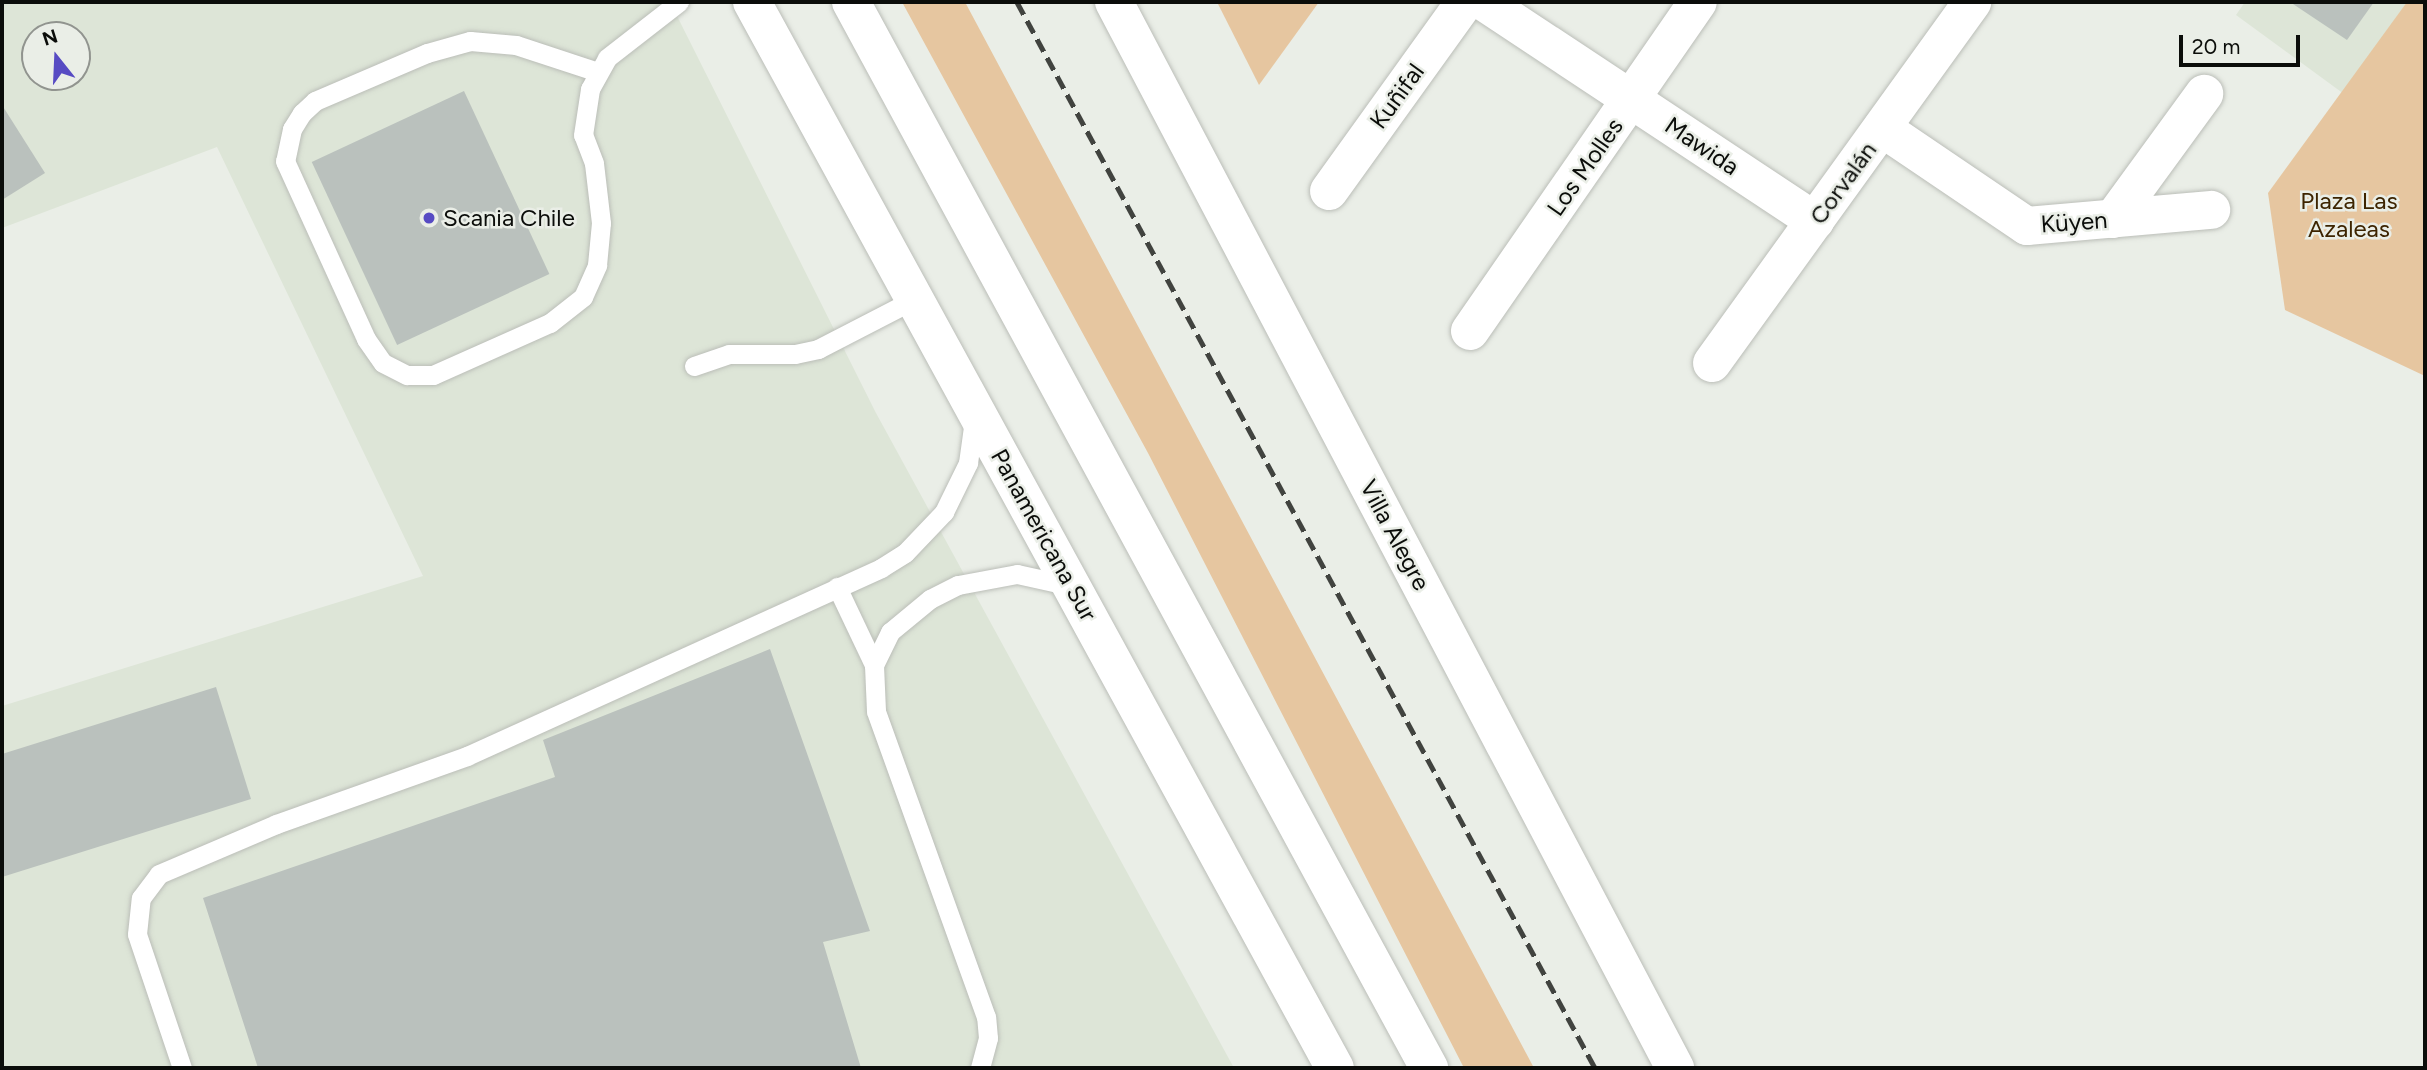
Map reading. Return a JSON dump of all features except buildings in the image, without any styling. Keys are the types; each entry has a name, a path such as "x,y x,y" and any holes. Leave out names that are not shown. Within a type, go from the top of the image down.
{"main road":[{"name":"Panamericana Sur","path":"752,2 1335,1068"},
{"path":"851,2 1429,1068"},
{"name":"Villa Alegre","path":"1114,2 1675,1068"},
{"name":"Kuñifal","path":"1329,191 1465,2"},
{"name":"Mawida","path":"1484,2 1815,221"},
{"name":"Los Molles","path":"1470,331 1698,2"},
{"name":"Corvalán","path":"1712,363 1972,2"},
{"path":"2113,219 2204,94"},
{"name":"Küyen","path":"1882,128 2027,226 2211,210"}],"lane":[{"path":"598,72 516,45 470,41 428,52 315,101 302,113 292,129 285,161 366,340 383,363 407,375 433,375 550,323 583,296 597,265 601,223 594,163 583,135 584,111 598,72 607,58 679,2"},
{"path":"694,366 729,354 795,354 818,349 915,299"},
{"path":"182,1068 137,934 141,898 159,874 275,824 467,756 837,587 905,553 944,512 968,463 975,408"},
{"path":"874,665 890,632 930,599 958,585 1017,574 1072,586"},
{"path":"837,587 874,665 876,711 986,1017 988,1038 980,1068"}],"shaded area":[{"path":"2,2 670,2 876,413 1234,1068 2,1068 2,706 423,576 217,147 2,228"},
{"path":"2245,2 2407,2 2344,94 2236,15"}],"green space":[{"path":"902,2 965,2 1534,1068 1464,1068 1148,453"},
{"path":"1217,2 1319,2 1259,85"},
{"name":"Plaza Las Azaleas","path":"2407,2 2425,2 2425,376 2285,310 2268,193"}],"railway":[{"path":"1017,2 1595,1068"}],"place":[{"name":"Scania Chile","path":"429,218"}]}
